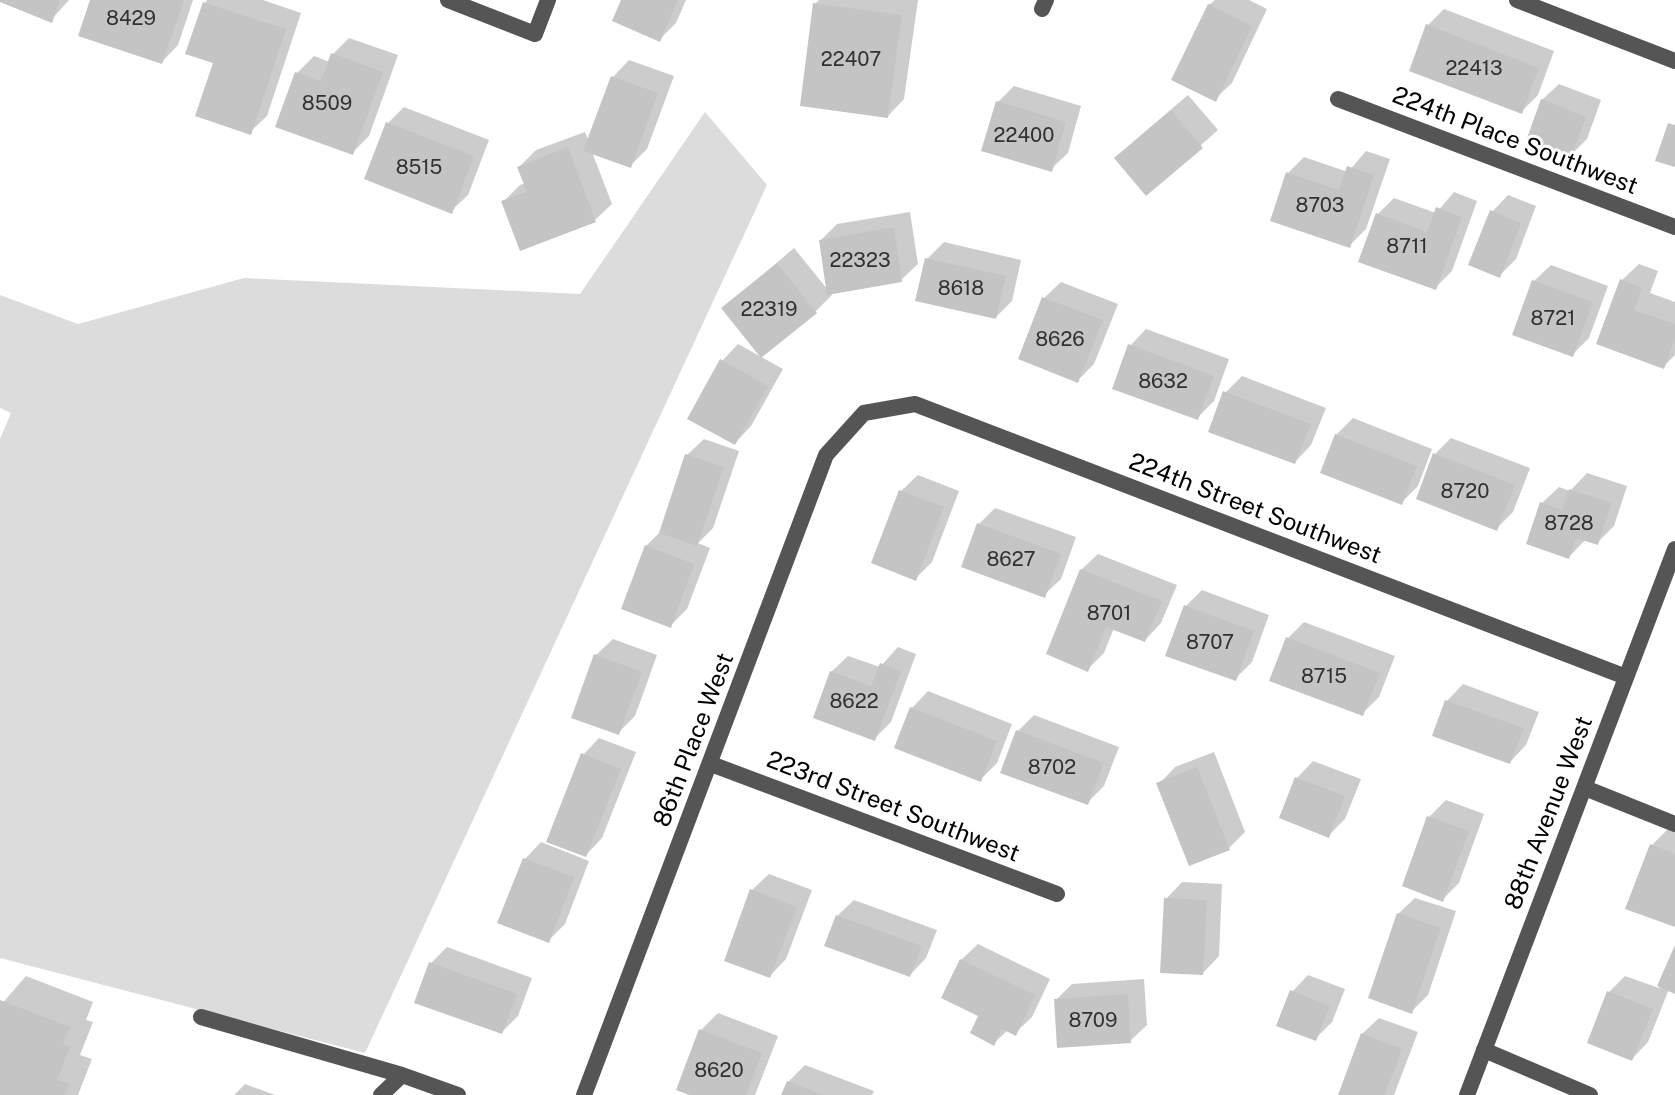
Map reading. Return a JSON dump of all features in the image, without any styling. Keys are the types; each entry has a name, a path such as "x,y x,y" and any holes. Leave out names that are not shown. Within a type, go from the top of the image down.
{"street":[{"path":"448,0 535,34 548,0"},
{"path":"1517,0 1675,61"},
{"name":"224th Place Southwest","path":"1338,99 1675,227"},
{"name":"224th Street Southwest","path":"864,413 915,404 1626,677"},
{"name":"86th Place West","path":"584,1095 826,455 864,413"},
{"name":"88th Avenue West","path":"1467,1095 1675,549"},
{"name":"223rd Street Southwest","path":"711,764 1057,894"},
{"path":"1585,788 1675,824"},
{"path":"201,1017 402,1075 458,1095"},
{"path":"1484,1050 1590,1095"},
{"path":"381,1095 402,1075"}],"shaded area":[{"path":"705,112 767,185 365,1053 0,958 0,439 11,413 0,408 0,295 78,324 244,278 580,294"}],"building":[{"path":"0,0 60,0 52,23"},
{"path":"90,0 184,0 162,64 78,36"},
{"path":"621,0 678,0 660,42 612,21"},
{"path":"203,2 286,29 251,135 195,116 213,63 185,54"},
{"path":"813,3 902,15 888,118 800,106"},
{"path":"1208,4 1252,26 1216,102 1171,80"},
{"path":"1426,24 1539,68 1522,114 1409,71"},
{"path":"331,53 383,72 353,155 275,127 295,72 321,81"},
{"path":"611,76 658,93 631,168 583,151"},
{"path":"1541,99 1586,117 1571,158 1526,141"},
{"path":"996,101 1066,122 1052,172 981,151"},
{"path":"1171,110 1203,148 1146,196 1114,158"},
{"path":"386,122 474,156 452,214 364,179"},
{"path":"1668,123 1675,125 1675,167 1655,161"},
{"path":"568,147 596,222 520,251 501,201 527,192 517,167"},
{"path":"1347,166 1374,175 1350,248 1270,221 1286,172 1339,190"},
{"path":"1436,207 1462,217 1436,290 1358,262 1376,213 1427,232"},
{"path":"1490,210 1521,223 1500,278 1468,265"},
{"path":"894,227 902,282 827,295 819,240"},
{"path":"925,258 1006,276 996,319 915,301"},
{"path":"777,263 817,313 761,358 721,308"},
{"path":"1620,279 1642,288 1634,310 1675,324 1675,339 1664,369 1596,344"},
{"path":"1532,280 1593,302 1573,357 1512,335"},
{"path":"1042,297 1103,320 1078,383 1018,359"},
{"path":"1128,344 1214,376 1198,420 1112,389"},
{"path":"720,359 768,386 735,445 687,419"},
{"path":"1223,391 1311,424 1295,464 1208,432"},
{"path":"1335,434 1417,466 1402,505 1320,473"},
{"path":"1433,453 1515,485 1497,531 1416,499"},
{"path":"685,454 724,467 697,546 659,533"},
{"path":"1569,489 1612,503 1598,545 1576,538 1569,559 1526,544 1540,502 1562,510"},
{"path":"899,490 944,507 916,581 871,563"},
{"path":"977,523 1061,554 1045,598 961,567"},
{"path":"645,545 694,564 671,628 621,609"},
{"path":"1080,569 1162,601 1145,642 1106,627 1088,672 1046,654"},
{"path":"1184,605 1254,631 1236,681 1165,656"},
{"path":"1286,637 1380,673 1363,716 1269,681"},
{"path":"594,654 642,672 619,735 571,718"},
{"path":"880,663 901,671 875,741 813,718 830,671 871,686"},
{"path":"1445,700 1524,728 1510,764 1432,736"},
{"path":"910,707 997,741 981,782 894,748"},
{"path":"1016,730 1104,763 1088,805 1000,773"},
{"path":"581,753 621,769 586,857 546,842"},
{"path":"1197,767 1230,850 1189,866 1156,783"},
{"path":"1295,777 1345,796 1329,838 1279,818"},
{"path":"1427,816 1469,831 1443,902 1402,886"},
{"path":"1650,844 1675,854 1675,927 1625,909"},
{"path":"523,858 574,877 549,943 497,923"},
{"path":"750,889 797,907 770,978 724,961"},
{"path":"1164,898 1207,900 1203,975 1160,973"},
{"path":"1397,913 1441,928 1412,1014 1368,998"},
{"path":"836,915 922,946 910,977 824,946"},
{"path":"1675,945 1675,994 1657,986"},
{"path":"960,959 1035,995 1016,1036 1002,1029 994,1046 970,1033 978,1016 941,998"},
{"path":"429,962 517,994 502,1034 414,1003"},
{"path":"1290,990 1330,1006 1316,1041 1276,1026"},
{"path":"1607,991 1653,1009 1632,1061 1587,1043"},
{"path":"1128,994 1131,1043 1057,1048 1054,999"},
{"path":"0,1000 70,1027 63,1044 70,1047 57,1080 69,1084 64,1095 0,1095"},
{"path":"699,1029 762,1053 746,1095 689,1095 676,1090"},
{"path":"1361,1033 1402,1049 1385,1095 1338,1095"},
{"path":"787,1081 824,1095 781,1095"}]}
